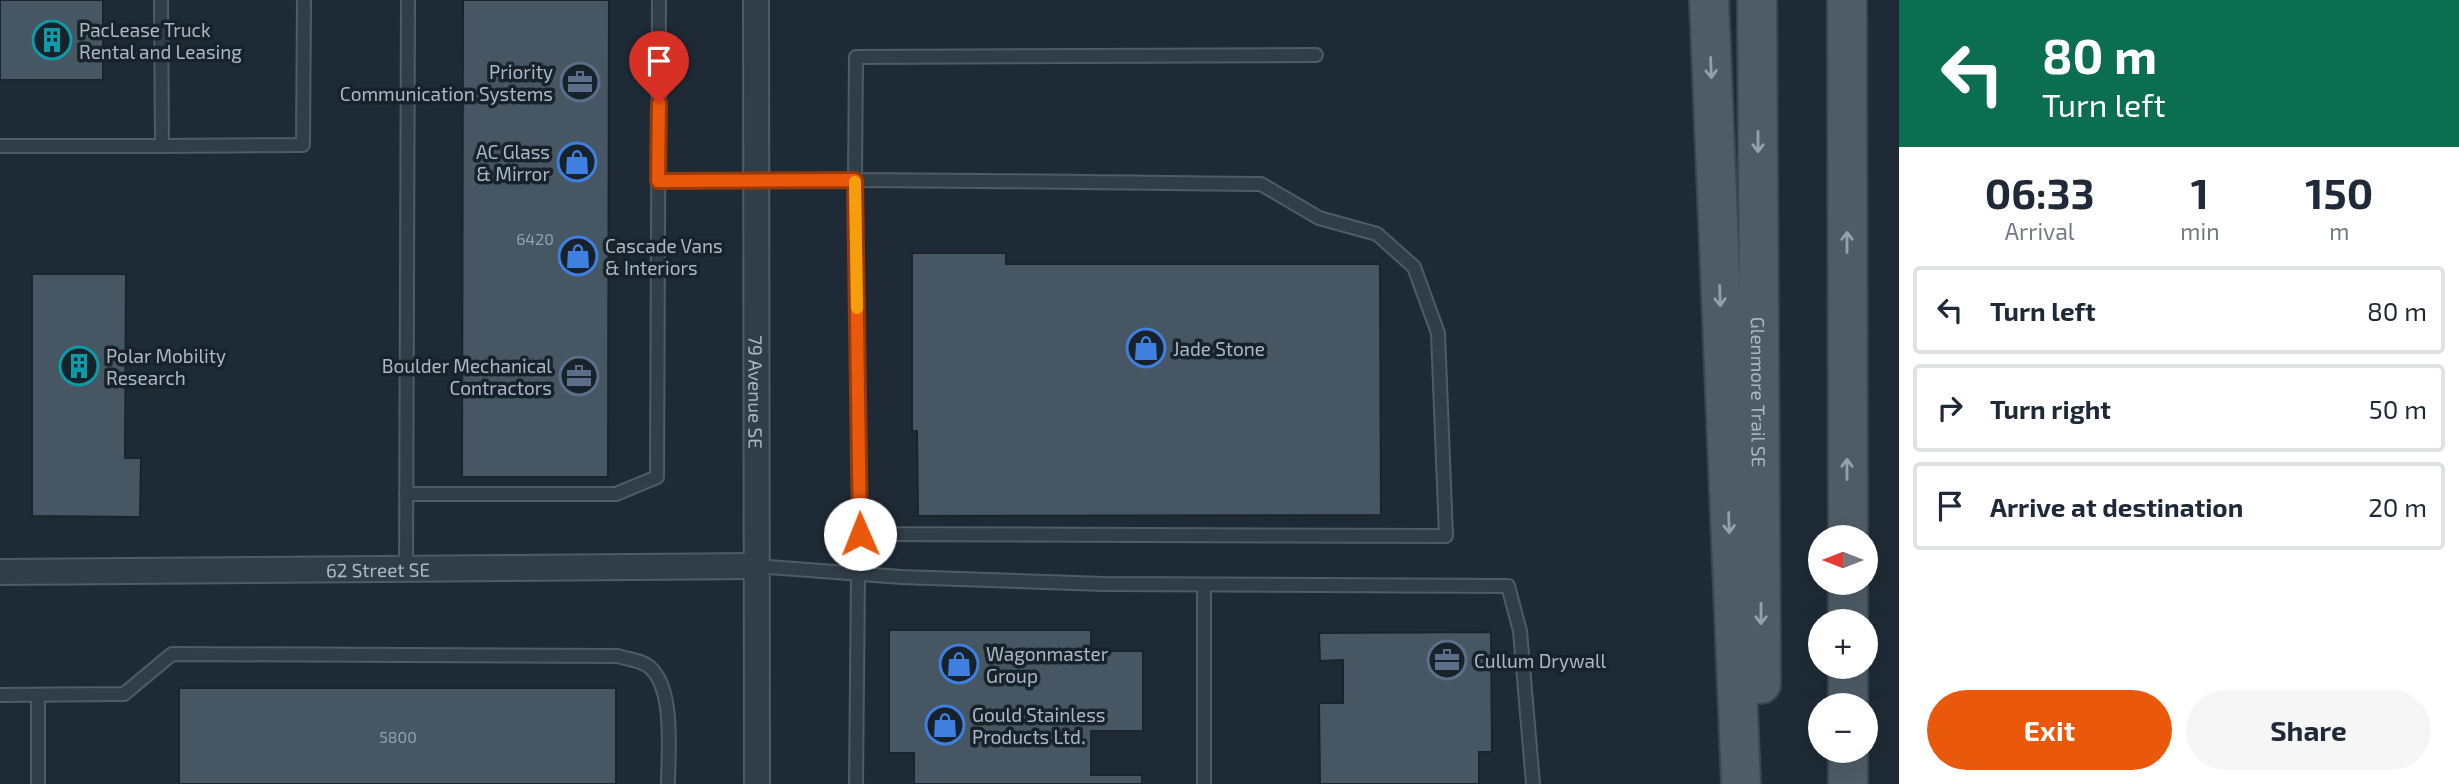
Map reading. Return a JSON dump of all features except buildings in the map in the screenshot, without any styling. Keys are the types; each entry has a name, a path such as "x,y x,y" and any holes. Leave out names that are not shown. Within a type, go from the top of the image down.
{"main road":[{"path":"1709,0 1741,784"},
{"name":"Glenmore Trail SE","path":"1757,0 1762,784"},
{"path":"1847,0 1847,525"},
{"path":"1848,763 1848,784"}],"street":[{"name":"79 Avenue SE","path":"756,0 757,784"},
{"name":"62 Street SE","path":"0,572 756,566"}],"lane":[{"path":"161,0 162,146"},
{"path":"0,146 303,145 304,0"},
{"path":"406,569 408,0"},
{"path":"406,494 617,494 657,477 659,0"},
{"path":"658,181 855,180 1261,184 1319,218 1377,234 1414,267 1438,333 1446,536 860,534 855,180 856,57 1316,55"},
{"path":"756,566 858,574 1104,584 1508,586 1520,631 1533,784"},
{"path":"856,784 858,574"},
{"path":"1204,585 1204,784"},
{"path":"0,695 124,694 172,654 618,656 647,665 664,687 668,722 668,784"},
{"path":"38,695 38,784"}],"slow traffic":[{"path":"855,182 857,308"}],"place":[{"name":"PacLease Truck Rental and Leasing","path":"52,40"},
{"name":"Priority Communication Systems","path":"580,82"},
{"name":"AC Glass & Mirror","path":"577,162"},
{"name":"Cascade Vans & Interiors","path":"578,256"},
{"name":"Jade Stone","path":"1146,348"},
{"name":"Polar Mobility Research","path":"79,366"},
{"name":"Boulder Mechanical Contractors","path":"579,376"},
{"name":"Cullum Drywall","path":"1447,660"},
{"name":"Wagonmaster Group","path":"959,664"},
{"name":"Gould Stainless Products Ltd.","path":"945,725"}],"route":[{"path":"659,103 658,181 855,180 860,534"}]}
